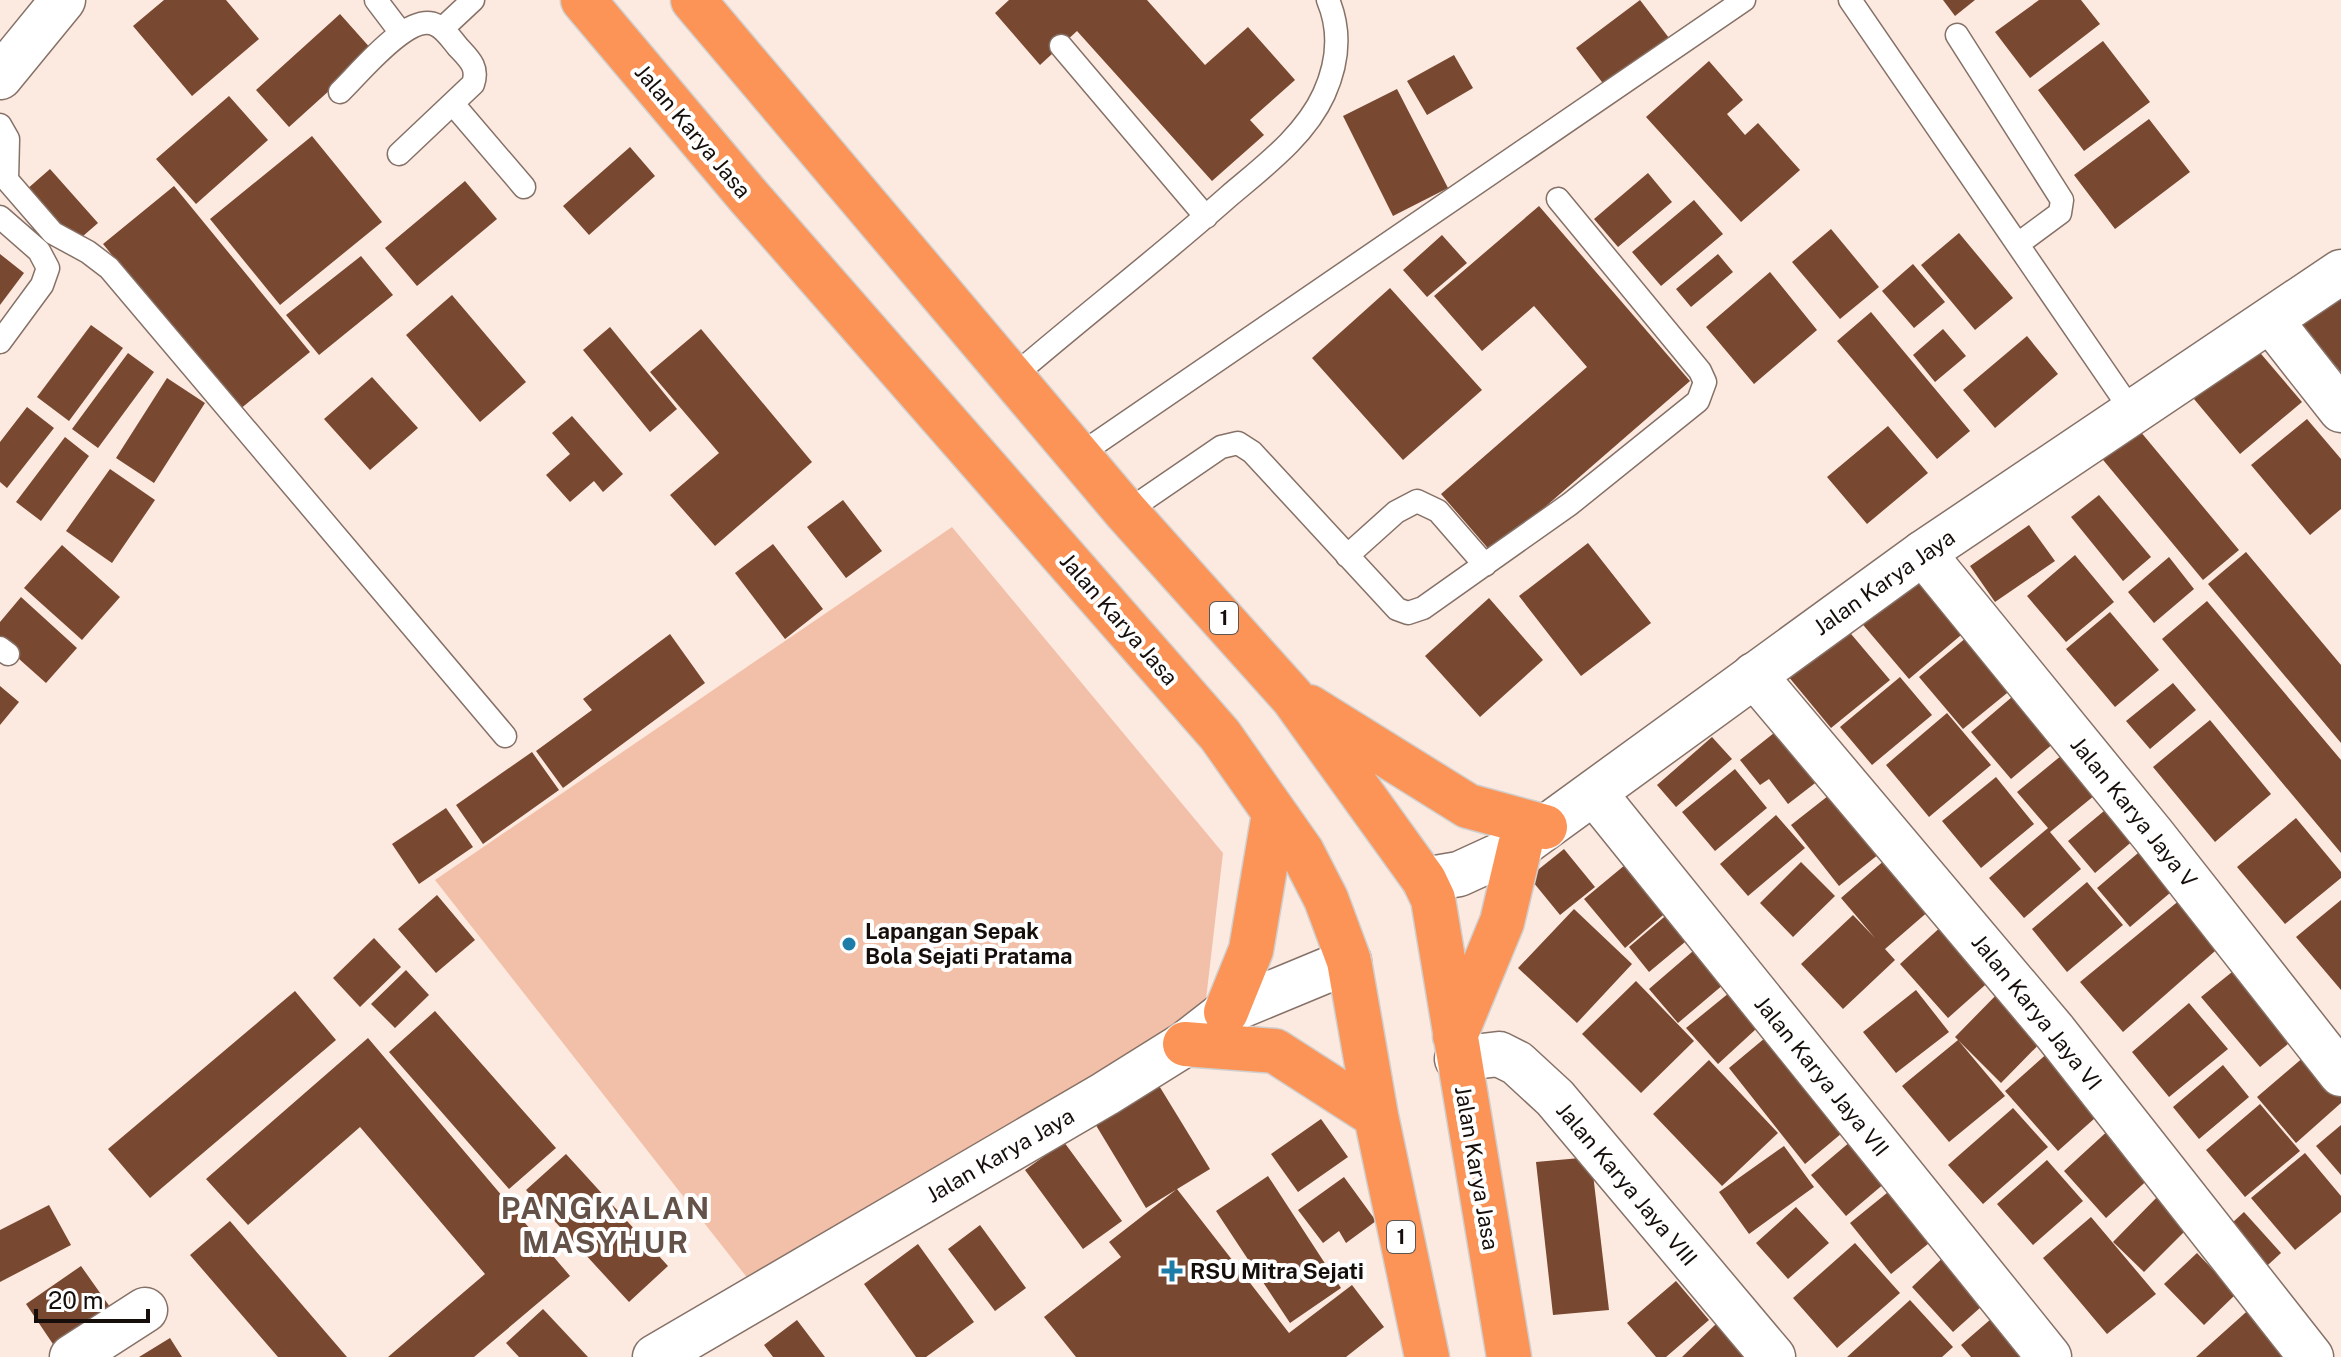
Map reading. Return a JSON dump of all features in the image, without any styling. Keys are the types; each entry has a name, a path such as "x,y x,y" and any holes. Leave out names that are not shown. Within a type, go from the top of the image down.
{"highway":[{"name":"Jalan Karya Jasa","path":"583,0 760,209 1220,735 1302,852 1326,899 1349,961 1376,1116 1427,1357"},
{"name":"Jalan Karya Jasa","path":"693,0 1126,512 1293,698 1424,880 1433,899 1509,1357"},
{"path":"1293,698 1468,806 1533,837 1456,1048"},
{"path":"1226,1012 1251,950 1274,814"},
{"path":"1185,1044 1275,1051 1376,1116"}],"street":[{"path":"0,77 63,0"},
{"name":"Jalan Karya Jaya","path":"1424,880 1459,874 1533,837 1923,553 2131,410 2271,321 2341,272"},
{"path":"2271,321 2341,410"},
{"name":"Jalan Karya Jaya V","path":"1923,553 2153,835 2341,1074"},
{"name":"Jalan Karya Jaya VI","path":"1754,675 2055,1032 2311,1357"},
{"name":"Jalan Karya Jaya VII","path":"1595,794 2049,1357"},
{"name":"Jalan Karya Jaya","path":"659,1356 1185,1044 1226,1012 1349,961"},
{"name":"Jalan Karya Jaya VIII","path":"1456,1048 1499,1054 1532,1076 1555,1098 1773,1357"},
{"path":"72,1357 145,1310"},
{"path":"2323,1357 2341,1340"}],"lane":[{"path":"376,0 401,33"},
{"path":"442,29 473,0"},
{"path":"1014,376 1279,153 1323,95 1338,36 1328,0"},
{"path":"1079,455 1744,0"},
{"path":"1850,0 2131,410"},
{"path":"340,92 401,33 420,22 442,29 476,71 473,84 399,154"},
{"path":"1957,35 2062,200 2060,213 2018,244"},
{"path":"1061,46 1206,217"},
{"path":"453,104 524,187"},
{"path":"0,125 8,139 7,180 53,233 88,252 109,268 505,736"},
{"path":"1126,512 1221,447 1238,443 1252,452 1397,609 1408,613 1423,608 1570,504 1698,401 1704,388 1700,371 1558,199"},
{"path":"0,217 39,251 48,268 42,285 0,342"},
{"path":"1347,556 1396,512 1417,501 1438,511 1485,565"}],"shaded area":[{"name":"Lapangan Sepak Bola Sejati Pratama","path":"952,527 1223,853 1205,1008 756,1289 435,880"}],"building":[{"path":"164,0 226,0 259,39 192,96 133,26"},
{"path":"1009,0 1147,0 1205,65 1248,27 1295,80 1250,120 1264,135 1212,181 1077,31 1040,65 995,13"},
{"path":"1640,0 1669,38 1605,86 1576,48"},
{"path":"1943,0 1975,0 1955,16"},
{"path":"2039,0 2081,0 2100,24 2030,78 1995,32"},
{"path":"340,14 373,51 289,127 256,90"},
{"path":"2103,41 2150,102 2084,151 2038,90"},
{"path":"1454,55 1473,88 1427,115 1407,81"},
{"path":"1709,61 1743,100 1727,114 1745,135 1758,123 1800,170 1741,222 1646,117"},
{"path":"1397,89 1448,188 1393,216 1343,116"},
{"path":"229,96 268,140 196,204 156,159"},
{"path":"2149,119 2190,172 2115,229 2074,175"},
{"path":"312,136 382,222 280,305 210,219"},
{"path":"630,147 655,176 589,235 563,206"},
{"path":"50,169 98,223 75,243 26,190"},
{"path":"1648,173 1672,202 1618,247 1594,219"},
{"path":"465,181 497,219 417,286 385,248"},
{"path":"174,186 310,352 239,410 103,244"},
{"path":"1694,200 1723,234 1661,286 1632,252"},
{"path":"1539,206 1690,381 1492,553 1441,494 1587,367 1534,306 1482,351 1434,296"},
{"path":"1831,229 1879,287 1840,319 1792,262"},
{"path":"1959,233 2013,298 1975,330 1921,265"},
{"path":"1442,235 1467,263 1427,297 1403,270"},
{"path":"0,254 24,273 0,305"},
{"path":"1718,254 1733,272 1691,307 1676,289"},
{"path":"361,256 393,295 319,355 286,315"},
{"path":"1913,264 1945,302 1914,328 1882,291"},
{"path":"1770,272 1817,330 1754,384 1706,327"},
{"path":"1390,288 1482,390 1403,460 1312,358"},
{"path":"2341,288 2341,372 2300,323"},
{"path":"452,295 526,382 480,422 406,335"},
{"path":"1871,312 1970,431 1937,459 1837,341"},
{"path":"91,325 123,348 69,421 37,397"},
{"path":"610,327 677,409 650,432 583,350"},
{"path":"701,329 812,462 715,546 670,495 719,453 650,372"},
{"path":"1943,329 1966,356 1935,382 1913,355"},
{"path":"2027,336 2058,374 1995,428 1963,390"},
{"path":"2256,348 2302,402 2240,454 2194,399"},
{"path":"128,353 154,372 98,448 72,429"},
{"path":"372,377 418,428 370,470 324,419"},
{"path":"167,378 205,403 154,483 116,458"},
{"path":"27,407 54,428 7,488 0,482 0,442"},
{"path":"572,416 623,474 603,492 594,481 570,502 546,475 570,454 552,433"},
{"path":"2130,419 2239,550 2203,580 2094,449"},
{"path":"2307,419 2341,459 2341,509 2310,535 2251,465"},
{"path":"1888,426 1928,473 1867,524 1827,477"},
{"path":"65,437 89,456 41,521 16,502"},
{"path":"110,469 155,500 112,563 66,531"},
{"path":"2099,495 2151,557 2123,581 2071,517"},
{"path":"843,500 882,551 846,578 807,527"},
{"path":"2029,525 2055,561 1995,602 1970,566"},
{"path":"1588,543 1651,623 1581,676 1519,596"},
{"path":"773,544 823,609 785,639 735,573"},
{"path":"62,545 120,597 82,640 24,588"},
{"path":"2246,552 2341,665 2341,743 2208,584"},
{"path":"2075,555 2114,602 2066,642 2027,596"},
{"path":"2169,557 2194,589 2154,623 2128,592"},
{"path":"1924,566 1973,625 1909,679 1859,620"},
{"path":"21,597 77,648 46,683 0,642 0,622"},
{"path":"1489,598 1543,660 1480,717 1425,656"},
{"path":"2207,601 2341,760 2341,853 2162,639"},
{"path":"2110,612 2159,670 2115,707 2066,649"},
{"path":"1979,627 2023,680 1963,729 1919,677"},
{"path":"1846,628 1890,680 1831,728 1788,676"},
{"path":"670,634 705,683 563,788 536,751 592,710 583,699"},
{"path":"1900,677 1932,715 1872,765 1840,727"},
{"path":"2173,683 2196,710 2150,749 2126,721"},
{"path":"2026,685 2067,732 2011,779 1971,732"},
{"path":"0,686 19,702 0,725"},
{"path":"1947,713 1991,765 1929,817 1886,765"},
{"path":"2210,720 2271,794 2215,842 2153,767"},
{"path":"1783,726 1823,777 1788,804 1769,779 1760,785 1740,760"},
{"path":"1712,737 1732,759 1676,807 1657,785"},
{"path":"2073,746 2106,786 2050,832 2081,869 2024,918 1989,878 2048,828 2017,792"},
{"path":"532,752 559,790 483,844 456,805"},
{"path":"1735,769 1767,808 1715,851 1682,812"},
{"path":"1996,777 2034,824 1981,868 1942,821"},
{"path":"1842,785 1889,846 1839,886 1791,825"},
{"path":"2116,801 2142,833 2095,873 2068,841"},
{"path":"446,808 473,847 419,884 392,844"},
{"path":"1776,815 1805,848 1748,896 1720,864"},
{"path":"2296,818 2341,872 2341,878 2285,924 2237,867"},
{"path":"2151,842 2184,881 2130,927 2097,888"},
{"path":"1564,849 1595,887 1560,915 1529,877"},
{"path":"1894,852 1938,903 1885,949 1895,960 1843,1009 1801,964 1853,915 1875,938 1841,898"},
{"path":"1637,855 1677,903 1625,948 1584,899"},
{"path":"1801,862 1835,896 1793,937 1760,903"},
{"path":"2087,882 2123,925 2067,972 2032,929"},
{"path":"2192,890 2231,937 2123,1032 2080,982"},
{"path":"437,895 475,940 436,973 398,929"},
{"path":"2341,900 2341,990 2296,937"},
{"path":"1574,909 1632,964 1577,1023 1518,968"},
{"path":"1670,912 1691,937 1649,972 1629,947"},
{"path":"1944,924 1993,978 1948,1018 1900,964"},
{"path":"374,938 401,967 360,1007 333,978"},
{"path":"1707,939 1737,973 1678,1023 1649,989"},
{"path":"2242,964 2300,1034 2260,1067 2201,997"},
{"path":"406,970 429,995 395,1028 371,1004"},
{"path":"1636,981 1694,1041 1641,1093 1582,1034"},
{"path":"1740,984 1768,1018 1718,1064 1686,1028"},
{"path":"2006,985 2052,1031 2001,1083 1955,1037"},
{"path":"1916,990 1949,1032 1896,1073 1863,1032"},
{"path":"295,991 336,1040 150,1198 108,1149"},
{"path":"2189,1003 2228,1049 2169,1097 2132,1052"},
{"path":"435,1011 556,1148 509,1189 389,1052"},
{"path":"1777,1028 1854,1123 1805,1164 1729,1068"},
{"path":"368,1038 570,1276 474,1357 388,1357 485,1274 360,1127 248,1225 206,1179"},
{"path":"1958,1040 2005,1096 1949,1142 1902,1086"},
{"path":"2051,1050 2104,1110 2058,1151 2005,1091"},
{"path":"2312,1050 2341,1087 2341,1103 2296,1143 2257,1097"},
{"path":"1709,1060 1778,1133 1722,1186 1653,1114"},
{"path":"2223,1065 2249,1097 2199,1139 2173,1107"},
{"path":"1158,1084 1210,1169 1146,1208 1094,1122"},
{"path":"2260,1104 2300,1151 2245,1197 2206,1150"},
{"path":"2013,1108 2048,1147 1983,1204 1948,1165"},
{"path":"1321,1119 1348,1157 1298,1192 1271,1154"},
{"path":"2341,1125 2341,1175 2316,1146"},
{"path":"2112,1127 2154,1174 2106,1218 2064,1171"},
{"path":"1857,1136 1892,1177 1846,1216 1811,1175"},
{"path":"1064,1142 1122,1221 1083,1249 1025,1170"},
{"path":"1784,1146 1814,1187 1749,1234 1719,1192"},
{"path":"2305,1153 2341,1196 2341,1212 2295,1250 2251,1198"},
{"path":"566,1154 668,1266 629,1302 526,1190"},
{"path":"1591,1157 1609,1310 1553,1315 1536,1162"},
{"path":"2047,1160 2083,1201 2033,1245 1997,1204"},
{"path":"1268,1176 1341,1288 1290,1323 1216,1211"},
{"path":"1344,1177 1376,1221 1346,1243 1339,1231 1323,1243 1298,1210"},
{"path":"1898,1184 1939,1235 1891,1274 1850,1223"},
{"name":"RSU Mitra Sejati","path":"1177,1189 1289,1333 1352,1285 1384,1327 1346,1357 1076,1357 1044,1317 1121,1257 1109,1242"},
{"path":"2162,1192 2193,1223 2144,1272 2113,1242"},
{"path":"49,1205 71,1245 0,1282 0,1230"},
{"path":"1796,1207 1829,1243 1788,1279 1756,1243"},
{"path":"2244,1212 2281,1253 2257,1275 2220,1234"},
{"path":"2091,1217 2156,1294 2107,1334 2043,1258"},
{"path":"230,1221 347,1357 278,1357 190,1255"},
{"path":"980,1225 1026,1288 995,1311 948,1249"},
{"path":"1855,1243 1900,1293 1837,1348 1793,1298"},
{"path":"918,1244 974,1322 926,1357 916,1357 864,1284"},
{"path":"1949,1252 1991,1298 1953,1332 1912,1287"},
{"path":"2197,1253 2236,1294 2204,1325 2164,1284"},
{"path":"81,1266 115,1314 59,1353 26,1304"},
{"path":"1676,1281 1709,1320 1666,1357 1656,1357 1627,1323"},
{"path":"1910,1300 1953,1347 1942,1357 1847,1357"},
{"path":"2254,1305 2289,1357 2196,1357"},
{"path":"543,1309 588,1357 519,1357 506,1343"},
{"path":"1999,1312 2023,1357 1971,1357 1961,1345"},
{"path":"797,1320 825,1357 773,1357 764,1345"},
{"path":"1717,1323 1749,1357 1682,1357"},
{"path":"170,1338 182,1357 139,1357"}],"place":[{"name":"Lapangan Sepak Bola Sejati Pratama","path":"849,944"},
{"name":"RSU Mitra Sejati","path":"1172,1271"}],"district":[{"name":"PANGKALAN MASYHUR","path":"606,1226"}]}
